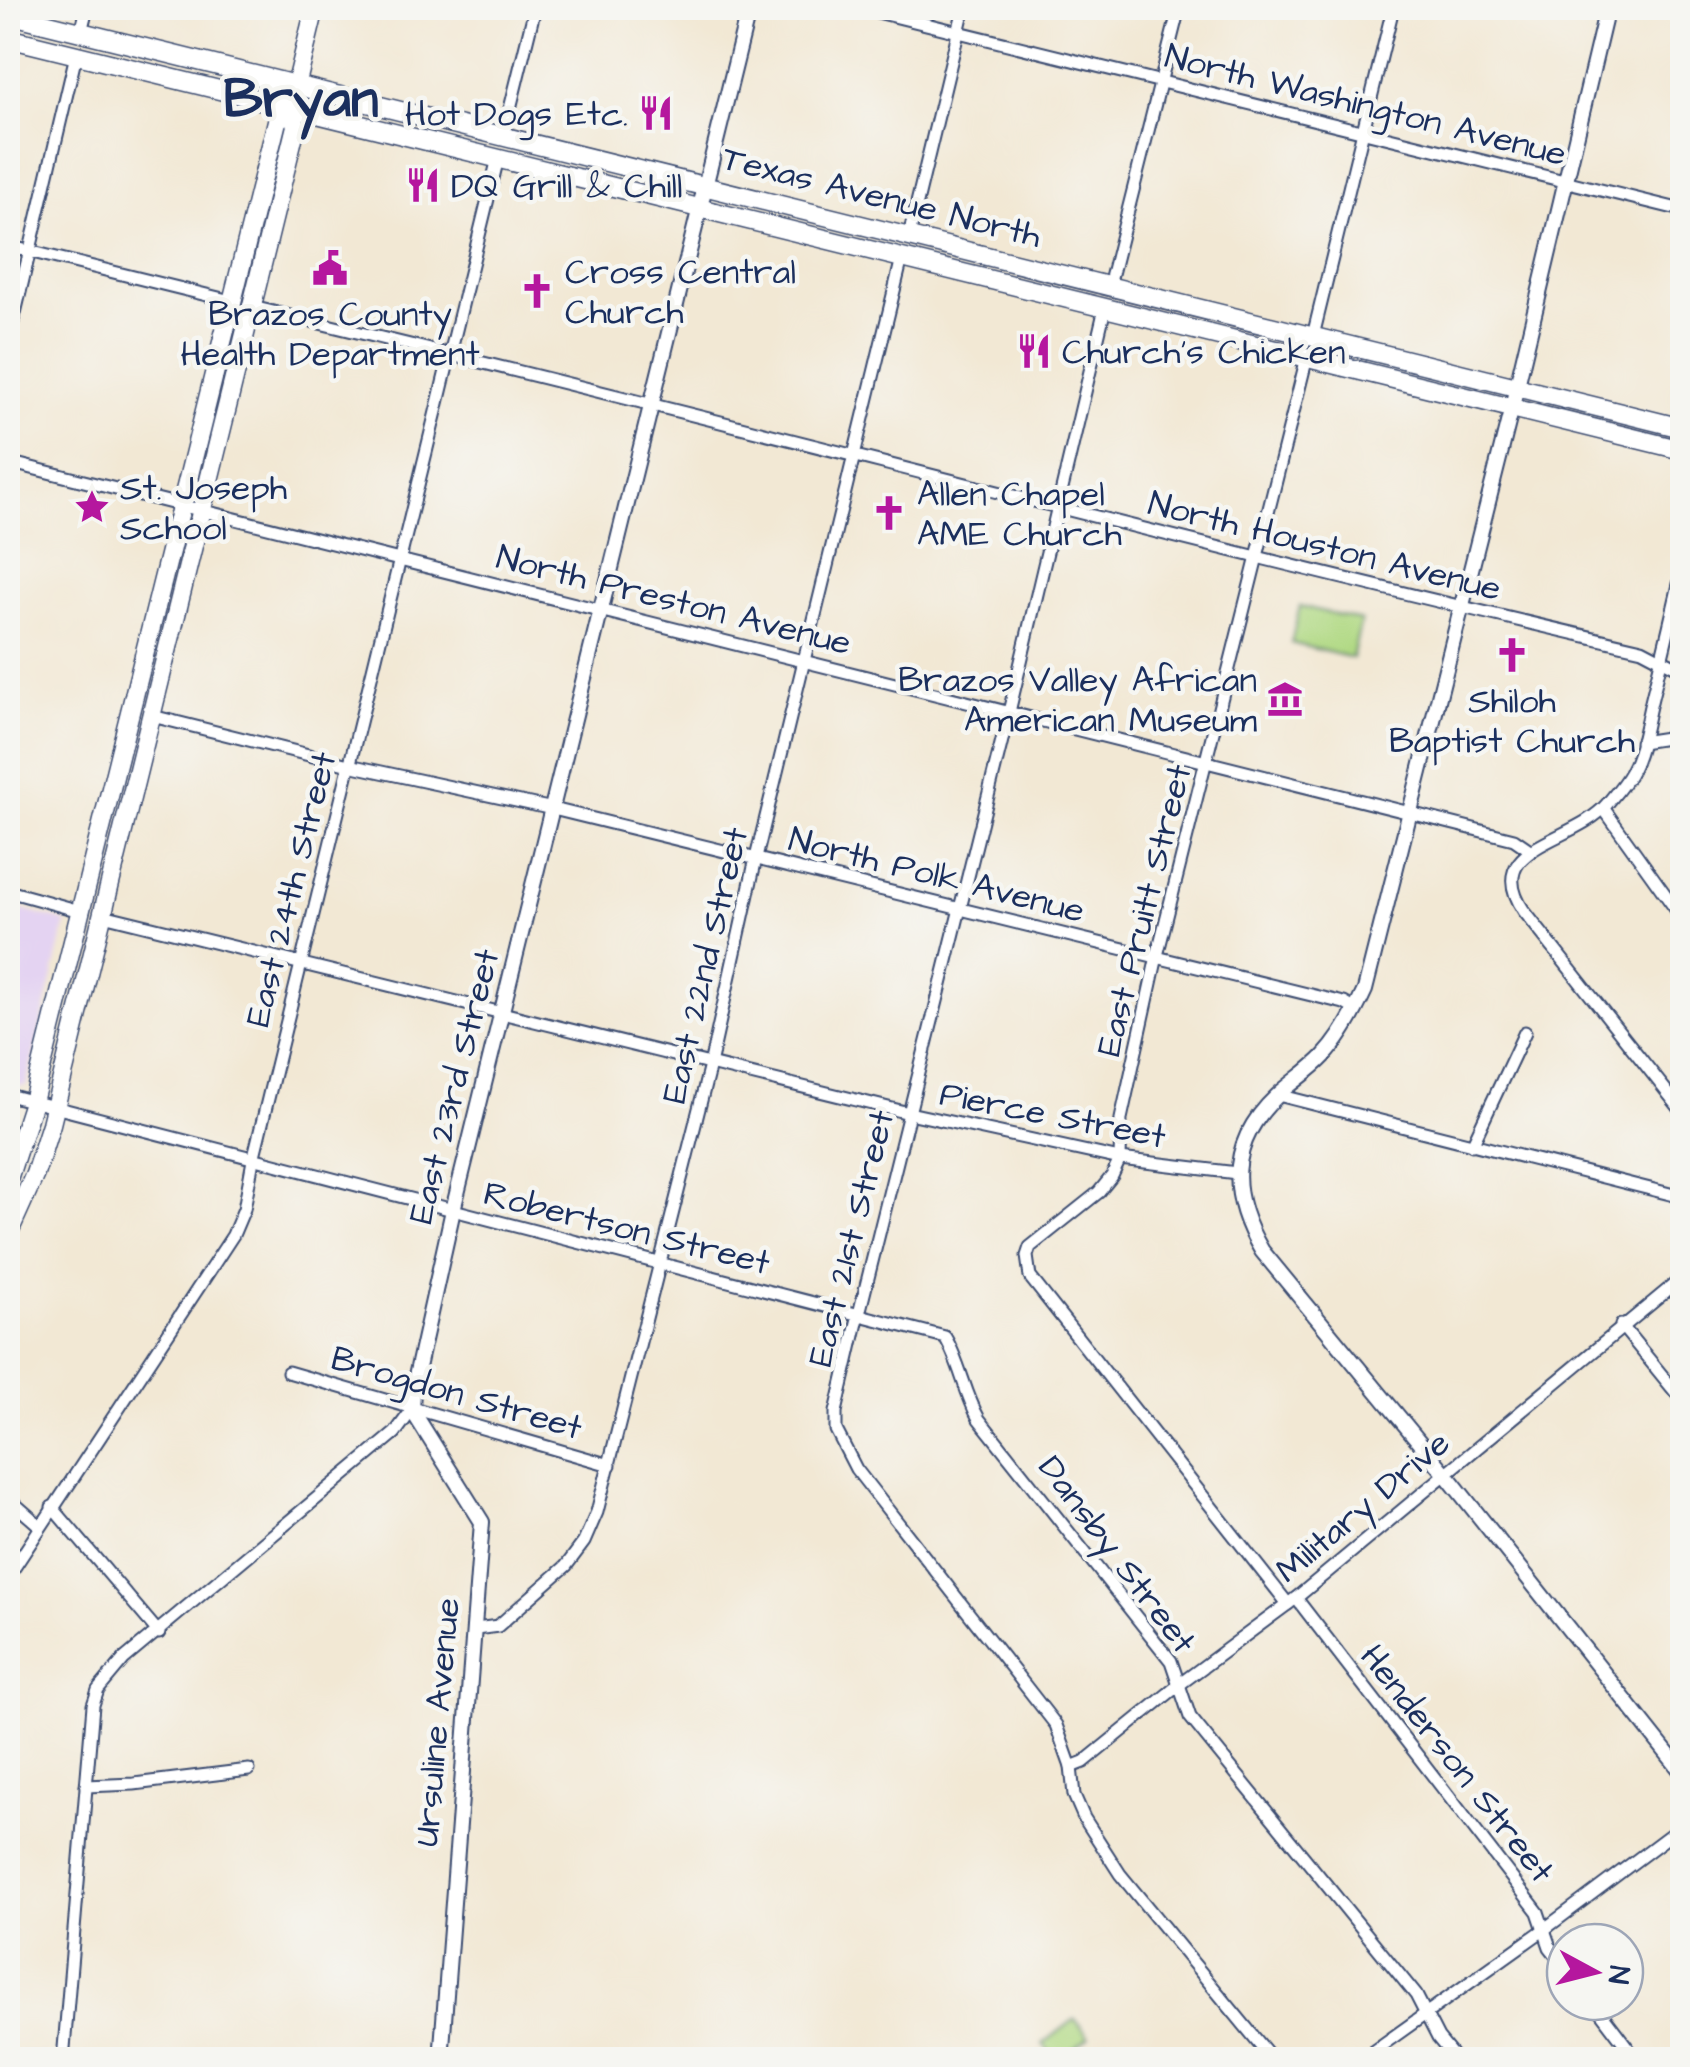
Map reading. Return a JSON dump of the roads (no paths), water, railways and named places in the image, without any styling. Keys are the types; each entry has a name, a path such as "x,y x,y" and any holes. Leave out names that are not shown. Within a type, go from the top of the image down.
{"main road":[{"path":"8,1234 35,1174 103,915 296,126 291,107 314,8"},
{"name":"Texas Avenue North","path":"8,14 1682,428"},
{"name":"Texas Avenue North","path":"8,38 1682,450"},
{"path":"8,1179 33,1102 276,121 291,107"}],"street":[{"path":"81,32 88,8"},
{"path":"503,137 535,8"},
{"name":"East 23rd Street","path":"412,1410 413,1390 453,1210 749,8"},
{"name":"North Washington Avenue","path":"860,8 1682,210"},
{"path":"908,236 964,8"},
{"path":"1109,286 1179,8"},
{"path":"1313,336 1393,8"},
{"path":"1608,8 1365,990 1340,1038 1256,1119 1237,1173 1238,1198 1246,1224 1262,1251 1682,1772"},
{"path":"8,343 76,54"},
{"name":"East 24th Street","path":"8,1577 233,1234 244,1209 252,1160 498,158"},
{"path":"8,246 231,301"},
{"name":"East 22nd Street","path":"476,1629 498,1626 566,1566 584,1542 597,1512 710,1065 756,858 902,258"},
{"name":"North Houston Avenue","path":"252,307 1057,505 1258,559 1642,649 1662,656 1682,670"},
{"name":"East 21st Street","path":"1105,308 858,1314 836,1412 838,1440 856,1469 1056,1725 1071,1767 1074,1795 1120,1874 1273,2060"},
{"name":"East Pruitt Street","path":"1120,1159 1121,1119 1158,956 1308,357"},
{"name":"North Preston Avenue","path":"8,462 1208,760 1514,839 1530,850"},
{"path":"1682,571 1632,771 1604,809 1581,826 1530,850 1518,860 1512,874 1515,897 1682,1111"},
{"name":"North Polk Avenue","path":"152,716 1158,956 1344,1003 1356,1010"},
{"path":"1641,742 1667,738 1682,729"},
{"path":"1604,809 1682,918"},
{"path":"8,892 80,911"},
{"name":"Pierce Street","path":"103,915 909,1113 1120,1159 1237,1173"},
{"path":"1472,1145 1525,1032"},
{"name":"Robertson Street","path":"8,1095 858,1314"},
{"path":"1278,1095 1682,1197"},
{"name":"Henderson Street","path":"1120,1159 1098,1192 1030,1246 1030,1278 1538,1912 1545,1936"},
{"name":"Military Drive","path":"1071,1767 1084,1762 1292,1601 1682,1278"},
{"name":"Dansby Street","path":"858,1314 945,1337 979,1419 1171,1662 1190,1718 1416,1995 1438,2038 1456,2060"},
{"path":"1622,1325 1682,1400"},
{"name":"Brogdon Street","path":"288,1372 610,1465"},
{"path":"63,2060 93,1705 98,1690 124,1659 395,1433 412,1410"},
{"name":"Ursuline Avenue","path":"412,1410 482,1522 440,2060"},
{"path":"8,1498 40,1526"},
{"path":"52,1508 159,1632"},
{"path":"86,1786 249,1770"},
{"path":"1361,2060 1682,1826"},
{"path":"1608,2022 1637,2060"}],"place":[{"name":"Hot Dogs Etc.","path":"656,113"},
{"name":"DQ Grill & Chill","path":"423,185"},
{"name":"Brazos County Health Department","path":"330,268"},
{"name":"Cross Central Church","path":"537,291"},
{"name":"Church's Chicken","path":"1034,351"},
{"name":"St. Joseph School","path":"92,507"},
{"name":"Allen Chapel AME Church","path":"889,513"},
{"name":"Shiloh Baptist Church","path":"1512,655"},
{"name":"Brazos Valley African American Museum","path":"1285,699"}],"district":[{"name":"Bryan","path":"301,97"}]}
